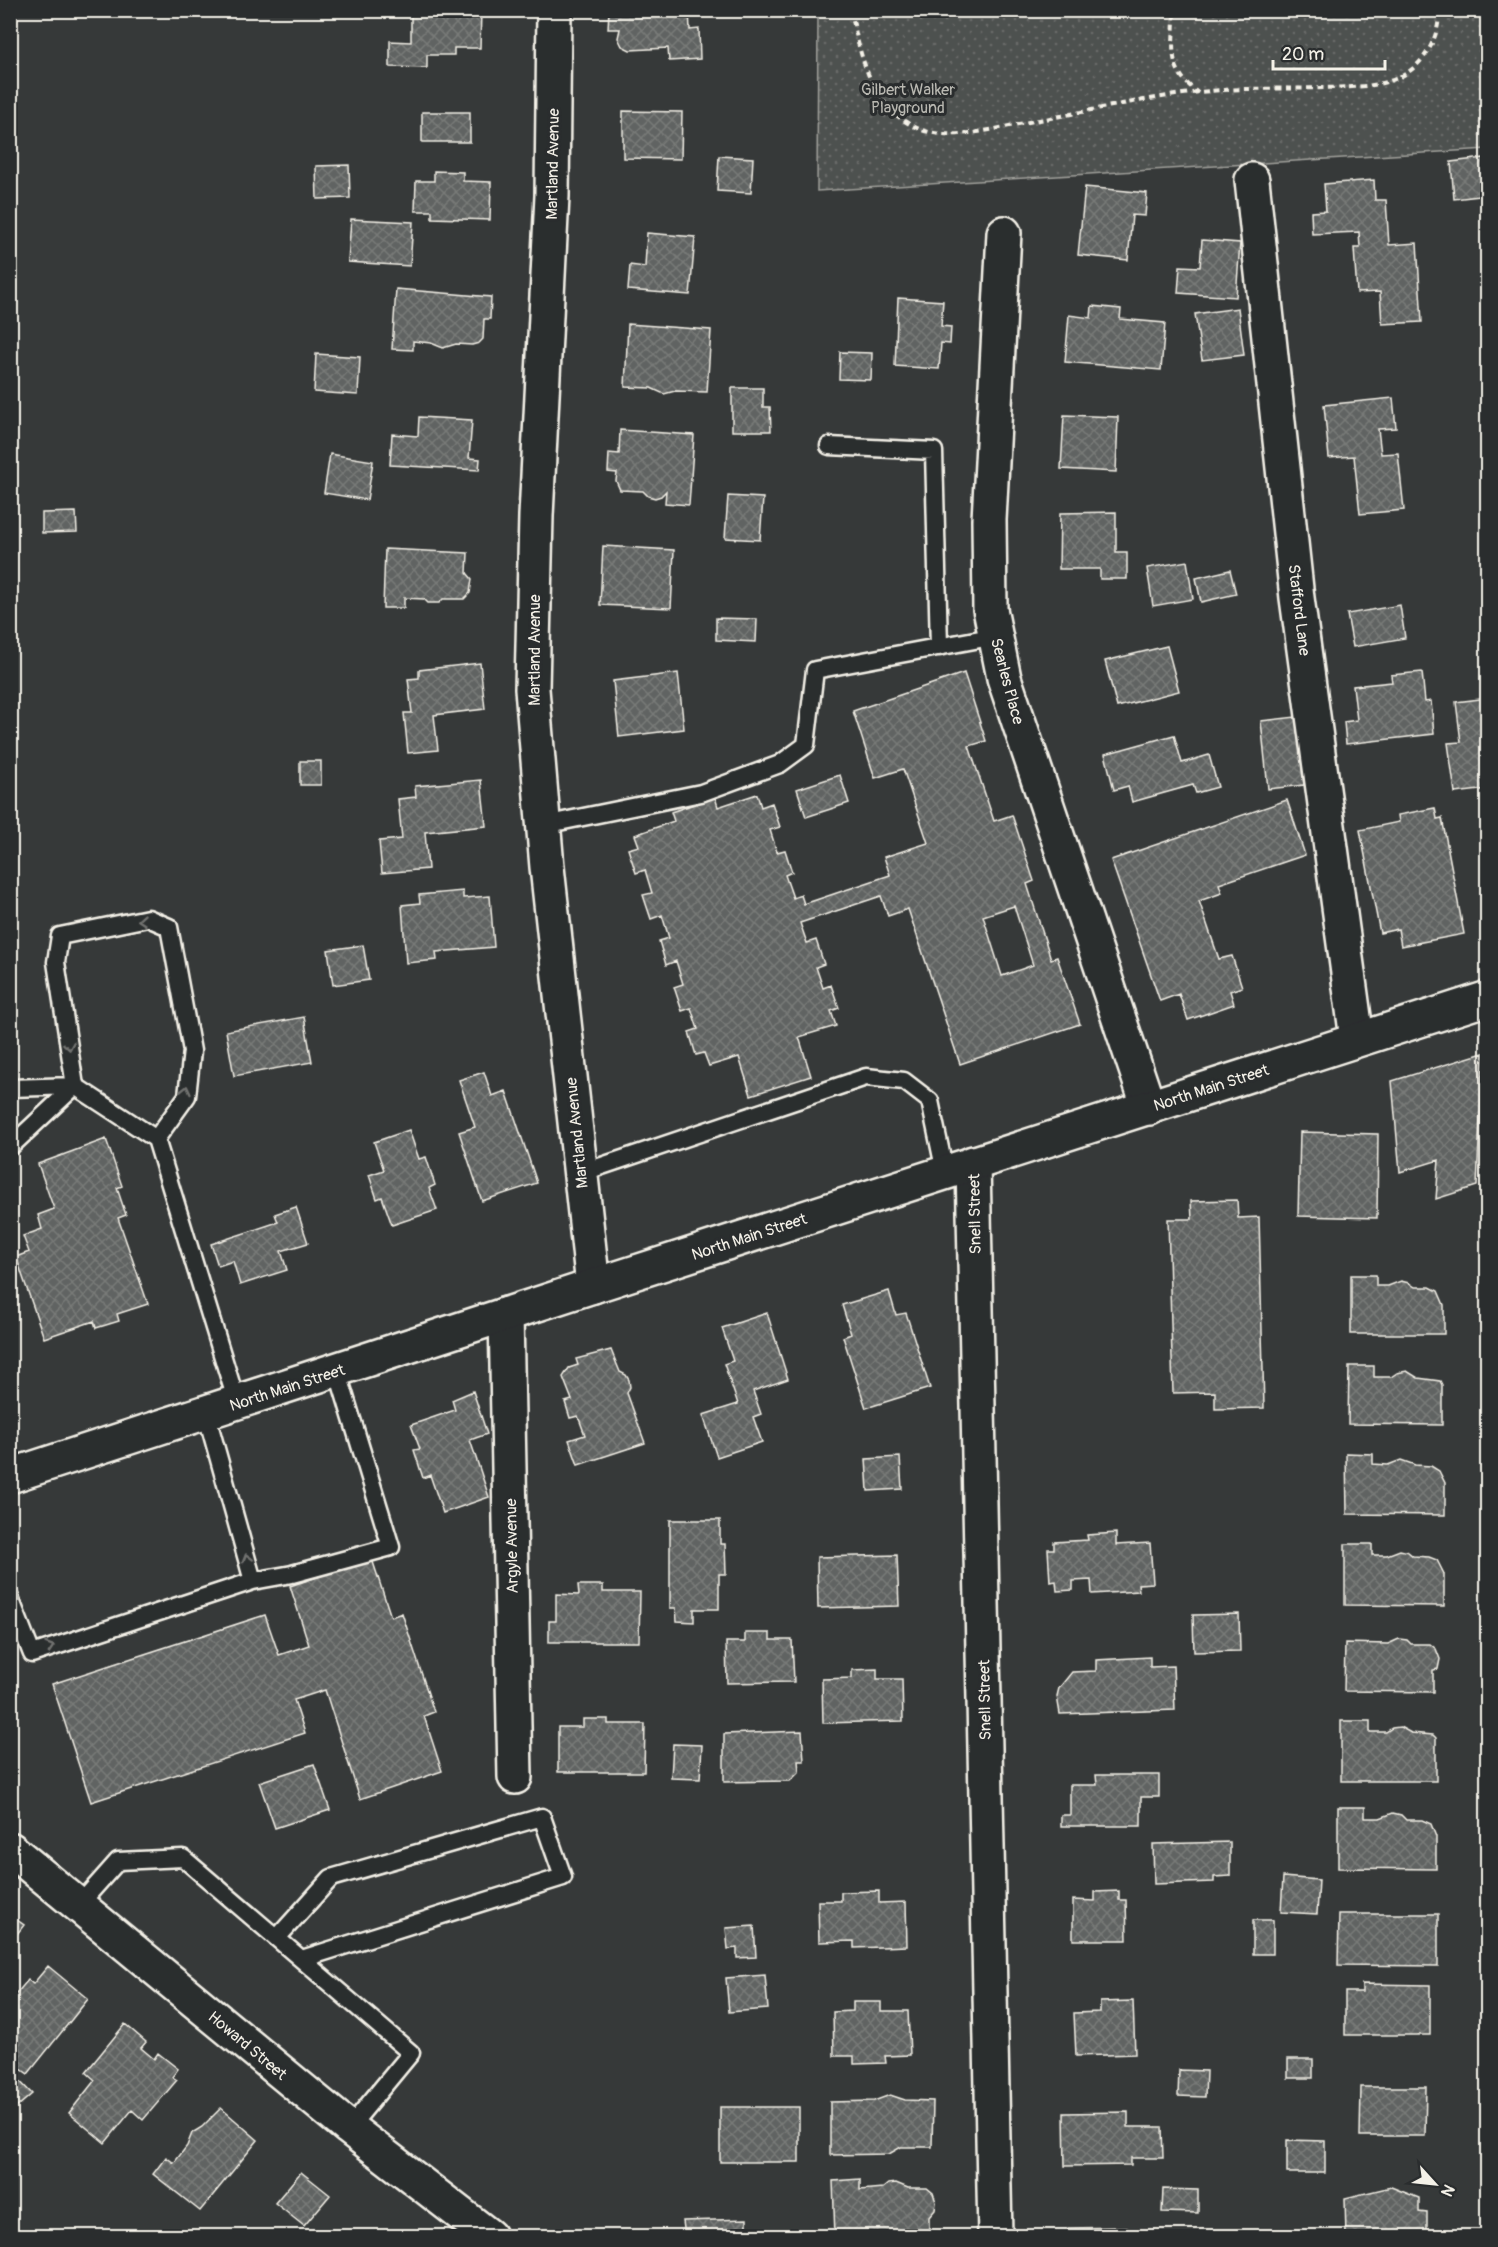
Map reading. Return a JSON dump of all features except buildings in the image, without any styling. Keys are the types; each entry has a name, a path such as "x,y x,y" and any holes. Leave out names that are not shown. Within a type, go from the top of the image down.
{"street":[{"name":"Martland Avenue","path":"554,10 552,196 536,516 532,689 544,825 593,1286"},
{"name":"Stafford Lane","path":"1252,180 1297,598 1357,1039"},
{"name":"Searles Place","path":"1004,233 989,520 990,609 1004,678 1149,1108"},
{"name":"North Main Street","path":"10,1476 1488,998"},
{"name":"Snell Street","path":"959,1168 995,2236"},
{"name":"Argyle Avenue","path":"506,1314 515,1777"},
{"name":"Howard Street","path":"10,1849 349,2128 489,2236"}],"lane":[{"path":"829,446 934,451 939,647"},
{"path":"544,825 701,793 780,764 806,745 815,670 996,636"},
{"path":"75,1086 56,962 60,936 148,918 170,927 192,1051 187,1096 156,1138"},
{"path":"580,1173 866,1077 904,1081 930,1101 959,1168"},
{"path":"10,1148 75,1086"},
{"path":"10,1088 75,1086 156,1138 237,1403"},
{"path":"10,1598 32,1654 253,1581 292,1574 391,1546 337,1370"},
{"path":"206,1413 253,1581"},
{"path":"277,1938 331,1878 542,1818 563,1877 302,1959"},
{"path":"78,1906 118,1861 183,1858 411,2052 349,2128"}],"path":[{"path":"851,10 858,48 871,82 881,100 904,121 919,129 933,133 964,134 1141,101 1221,90 1380,84 1397,79 1427,53 1438,26 1439,10"},
{"path":"1174,13 1174,62 1184,82 1199,94"}],"green space":[{"name":"Gilbert Walker Playground","path":"818,11 1487,11 1487,149 817,191"}]}
